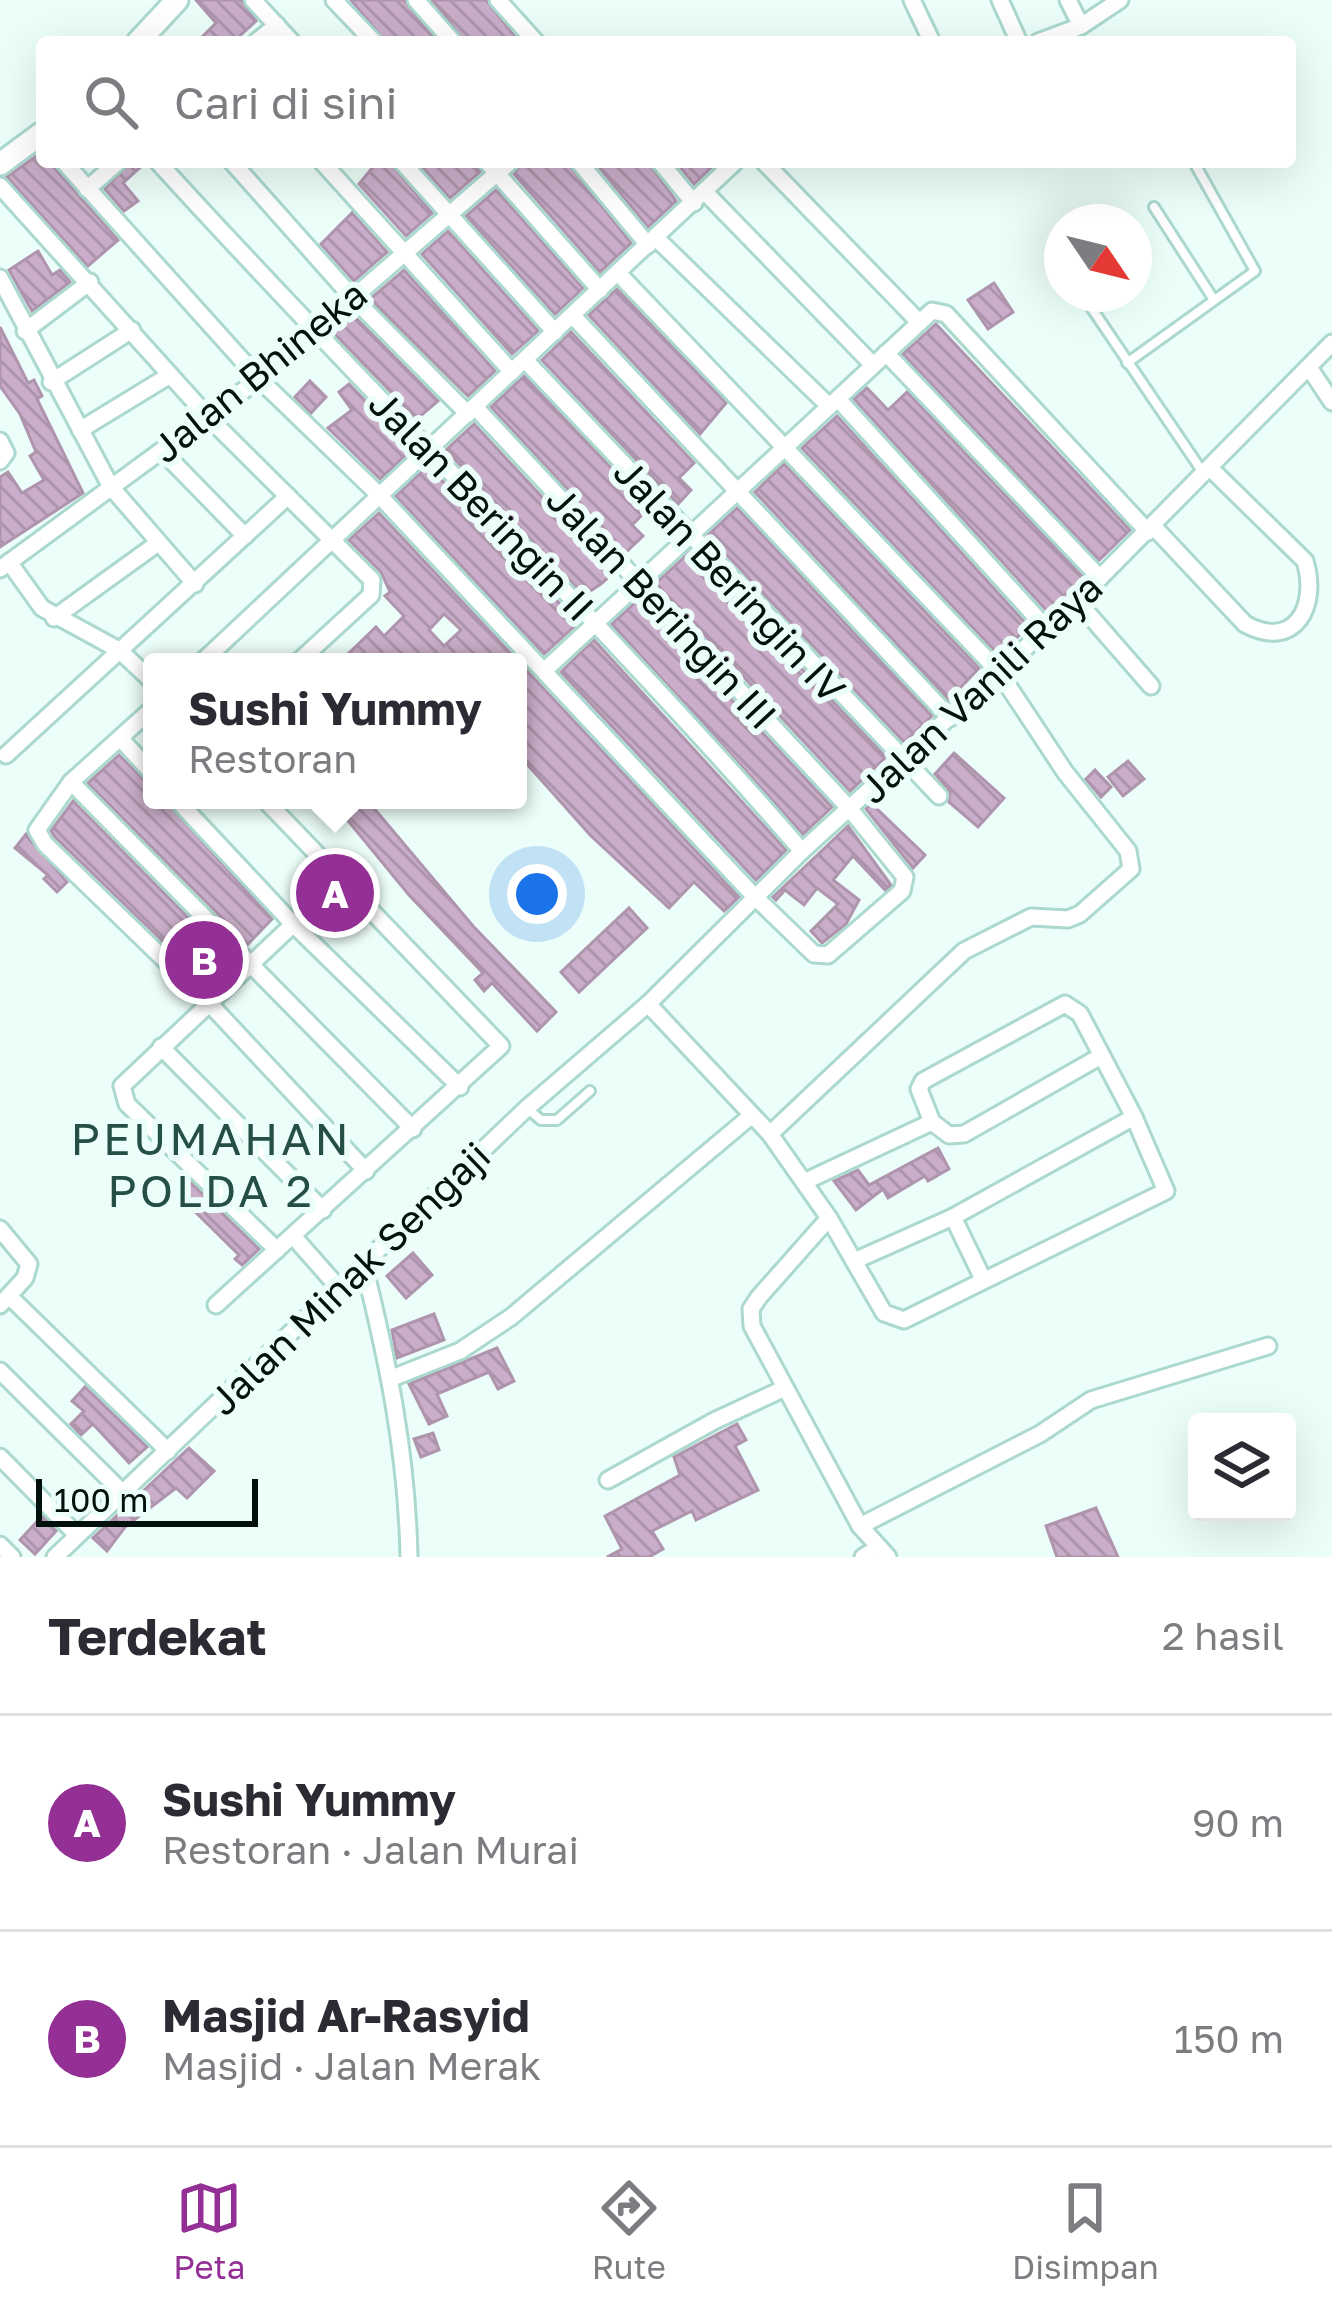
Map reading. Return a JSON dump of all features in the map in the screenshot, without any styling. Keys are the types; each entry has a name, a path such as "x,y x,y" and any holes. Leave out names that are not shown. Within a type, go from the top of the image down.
{"street":[{"path":"144,36 177,0"},
{"path":"254,0 287,36"},
{"path":"334,0 368,36"},
{"path":"416,0 448,36"},
{"path":"498,0 531,36"},
{"path":"912,0 929,36"},
{"path":"1000,0 1016,36"},
{"path":"1068,0 1081,26"},
{"path":"1054,36 1081,26 1120,0"},
{"path":"263,36 277,25"},
{"path":"0,164 36,138"},
{"path":"69,168 259,379 380,496 754,896"},
{"path":"87,189 111,168"},
{"name":"Jalan Beringin II","path":"163,168 311,331 596,621 802,851"},
{"name":"Jalan Beringin III","path":"237,168 352,297 472,410 641,582 849,808 907,885 821,957 754,896"},
{"name":"Jalan Beringin IV","path":"327,168 401,254 690,537 939,796"},
{"path":"408,168 555,332"},
{"name":"Jalan Bhineka","path":"5,566 259,379 450,214 496,168"},
{"path":"500,168 600,290"},
{"path":"584,168 652,242 833,402 1046,628"},
{"path":"666,168 880,359 1100,578"},
{"path":"212,653 729,168"},
{"path":"770,168 917,320"},
{"path":"0,186 209,418 374,586 307,653"},
{"path":"618,273 999,672 1065,772 1128,851 1131,869 1080,914 1068,919 1031,917 964,951 770,1134"},
{"path":"0,278 51,382 111,487 195,584"},
{"path":"26,331 90,282"},
{"path":"545,670 784,443 932,311 946,314 1245,624 1264,634 1281,634 1298,621 1311,581 1305,561 1208,472"},
{"path":"572,316 738,487 950,718"},
{"path":"51,382 132,329"},
{"name":"Jalan Vanili Raya","path":"648,1004 754,896 1077,601 1332,343"},
{"path":"1310,369 1332,402"},
{"path":"80,430 170,375"},
{"path":"0,442 6,453 0,461"},
{"path":"164,453 244,536"},
{"path":"7,755 288,496"},
{"path":"54,618 158,543"},
{"path":"5,566 54,618 119,650 143,673"},
{"path":"1077,601 1151,686"},
{"path":"143,717 71,782 37,830 45,844 207,1001 366,1171"},
{"path":"120,738 143,763"},
{"path":"71,782 413,1129"},
{"path":"185,809 292,923 460,1087"},
{"path":"216,1305 498,1053 501,1040 273,809"},
{"path":"277,1250 121,1095 130,1073 340,880"},
{"path":"648,1004 770,1134 830,1218 884,1313 896,1321 1166,1191 1134,1117 1080,1014 1065,1004 922,1081 919,1089 932,1122 949,1136 964,1134 1101,1056"},
{"name":"Jalan Minak Sengaji","path":"55,1557 527,1108 648,1004"},
{"path":"161,1047 322,1210"},
{"path":"392,1378 460,1351 511,1317 751,1116"},
{"path":"854,1261 952,1217 1134,1117"},
{"path":"806,1181 932,1122"},
{"path":"952,1217 983,1279"},
{"path":"830,1218 752,1310 752,1326 860,1526 884,1552 863,1557"},
{"path":"0,1229 29,1264 26,1278 5,1300 168,1451"},
{"path":"293,1236 337,1286"},
{"path":"363,1262 392,1378 407,1484 409,1557"},
{"path":"860,1526 1040,1434 1091,1400 1268,1346"},
{"path":"0,1371 122,1492"},
{"path":"608,1480 714,1420 783,1389"},
{"path":"0,1457 77,1535"},
{"path":"0,1545 12,1557"}],"lane":[{"path":"1127,363 1251,275 1254,266 1197,168"},
{"path":"1154,207 1214,300"},
{"path":"1094,312 1208,472"},
{"path":"527,1108 541,1120 557,1120 590,1090"}],"building":[{"path":"196,0 241,0 256,21 240,36 203,36 216,23"},
{"path":"351,0 404,0 432,36 381,36"},
{"path":"432,0 486,0 514,36 460,36"},
{"path":"36,156 36,168 54,168 118,240 88,266 7,177"},
{"path":"124,168 139,168 123,183 138,201 124,211 105,189"},
{"path":"372,168 395,168 432,213 406,236 359,184"},
{"path":"423,168 478,168 480,172 450,198"},
{"path":"518,168 572,168 631,243 600,272 514,174"},
{"path":"600,168 652,168 676,201 648,227"},
{"path":"681,168 711,168 694,184"},
{"path":"496,190 583,288 555,314 466,216"},
{"path":"352,213 387,252 354,281 321,244"},
{"path":"448,231 538,331 512,354 422,254"},
{"path":"38,251 52,275 60,270 70,282 32,311 9,270"},
{"path":"404,270 495,371 468,396 370,299"},
{"path":"994,283 1013,312 988,329 968,300"},
{"path":"617,289 726,403 700,434 589,315"},
{"path":"352,314 438,401 417,419 332,331"},
{"path":"936,324 1130,530 1099,560 903,354"},
{"path":"0,327 28,383 34,380 42,396 37,399 83,493 0,547 0,477 8,472 22,493 44,480 30,456 36,452 20,414 0,386"},
{"path":"571,332 694,463 679,478 691,490 678,504 542,360"},
{"path":"524,376 649,508 632,525 643,536 626,552 491,407"},
{"path":"310,381 326,397 311,413 295,397"},
{"path":"349,384 412,449 380,479 328,428 352,410 339,392"},
{"path":"867,388 888,410 907,392 1083,577 1080,581 1047,611 854,399"},
{"path":"837,416 1029,627 998,654 802,448"},
{"path":"474,424 613,573 601,584 584,595 446,450"},
{"path":"784,464 979,668 949,700 755,492"},
{"path":"428,466 578,623 544,654 396,496"},
{"path":"737,508 932,716 904,742 708,535"},
{"path":"379,513 510,653 349,653 376,627 384,636 404,616 385,596 390,592 381,572 349,540","holes":["444,614 461,630 444,646 429,630"]},
{"path":"690,552 886,757 850,791 656,583"},
{"path":"638,600 832,807 803,834 612,624"},
{"path":"594,640 786,850 756,880 561,672"},
{"path":"527,671 739,897 724,911 694,882 669,908 591,836 527,764"},
{"path":"954,753 1004,798 978,827 949,802 950,792 935,774"},
{"path":"119,755 143,779 143,809 173,809 272,919 248,944 88,783"},
{"path":"1128,761 1144,779 1123,796 1108,777"},
{"path":"1095,770 1111,787 1101,797 1086,779"},
{"path":"879,797 882,801 875,807 925,855 913,868 866,809"},
{"path":"73,801 230,960 206,983 55,837 51,831"},
{"path":"338,809 375,809 473,926 556,1012 537,1031 492,983 484,991 475,980 483,973 409,895"},
{"path":"848,826 891,885 885,890 853,856 833,880 859,900 846,924 822,943 811,931 838,904 817,888 804,905 785,890 776,900 773,897"},
{"path":"26,834 67,882 57,892 44,879 48,875 15,848"},
{"path":"629,908 647,928 579,992 561,972"},
{"path":"938,1148 949,1169 928,1181 925,1176 888,1198 883,1189 856,1210 834,1181 858,1170 869,1185"},
{"path":"187,1179 259,1249 242,1265 235,1259 239,1255 175,1192"},
{"path":"413,1253 432,1275 406,1298 387,1276"},
{"path":"434,1314 444,1340 397,1358 392,1330"},
{"path":"497,1348 514,1381 498,1389 489,1372 437,1394 447,1416 429,1424 409,1384"},
{"path":"85,1387 147,1447 129,1463 93,1424 81,1435 71,1424 84,1411 72,1401"},
{"path":"737,1424 746,1440 735,1446 758,1490 696,1520 692,1511 652,1531 663,1549 649,1557 607,1557 622,1549 605,1516 680,1475 674,1457"},
{"path":"433,1433 439,1450 421,1457 414,1439"},
{"path":"189,1448 214,1471 187,1498 176,1488 125,1527 107,1551 93,1538"},
{"path":"1096,1508 1118,1557 1057,1557 1046,1526"},
{"path":"42,1516 56,1531 35,1554 20,1540"}],"place":[{"name":"Sushi Yummy","path":"335,893"},
{"name":"Masjid Ar-Rasyid","path":"204,960"}],"district":[{"name":"PEUMAHAN POLDA 2","path":"211,1164"}]}
